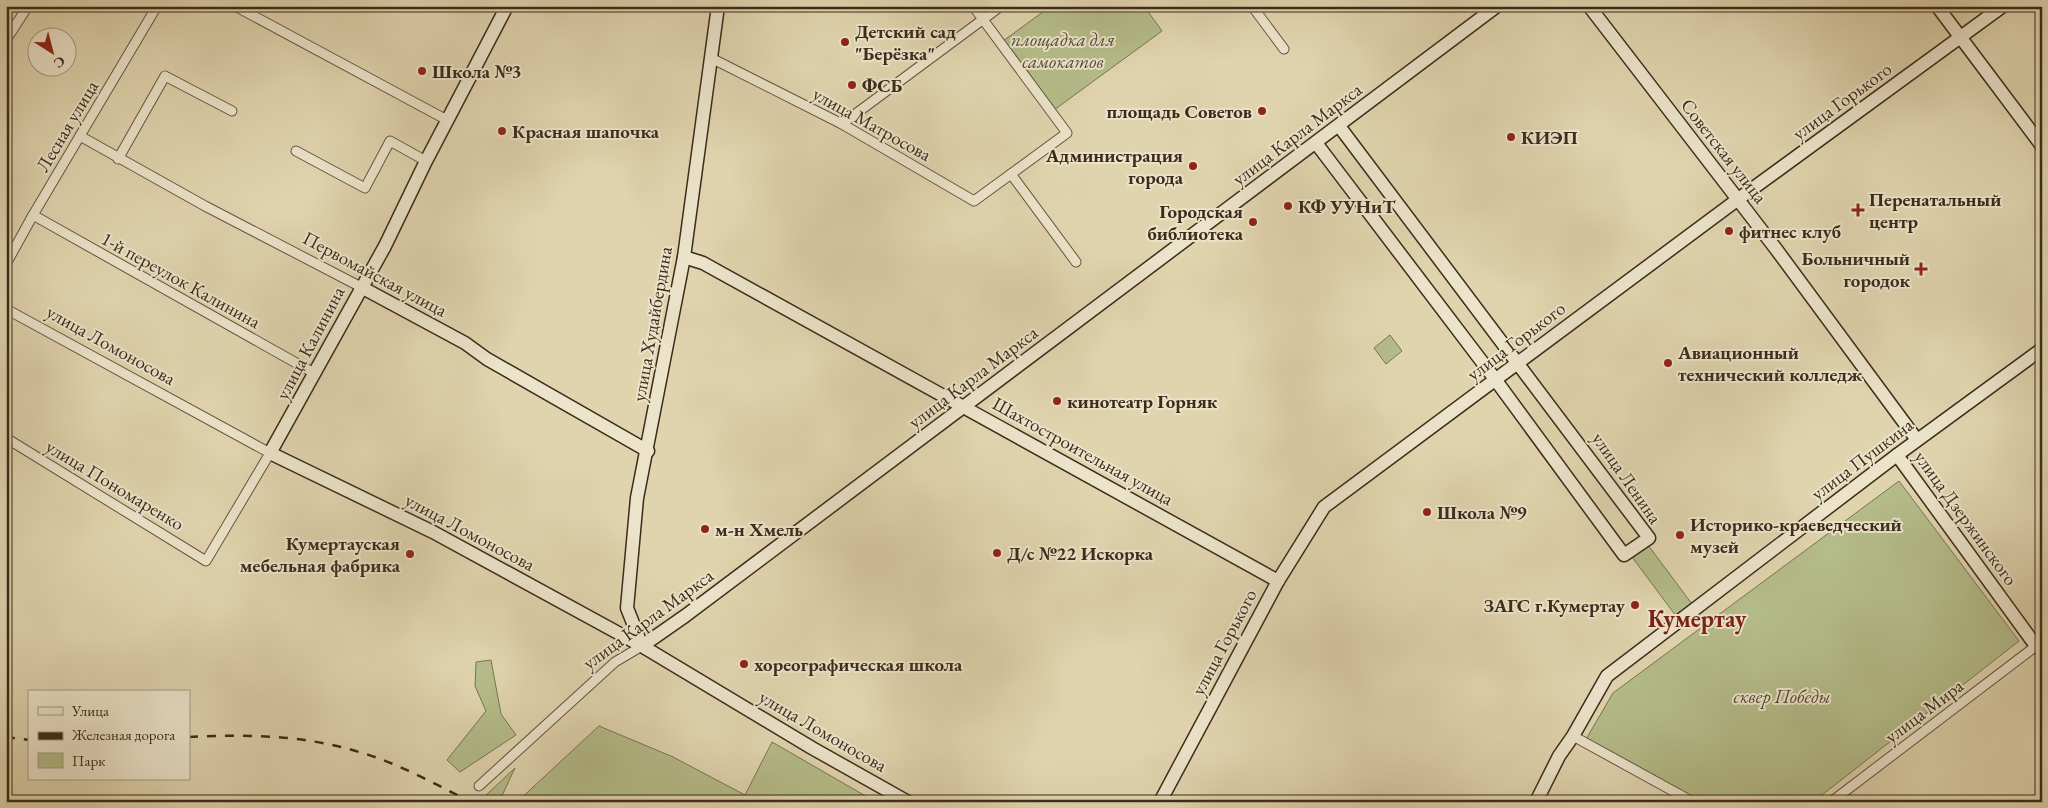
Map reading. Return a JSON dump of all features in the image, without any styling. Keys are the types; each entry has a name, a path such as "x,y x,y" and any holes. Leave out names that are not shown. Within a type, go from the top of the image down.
{"street":[{"path":"6,40 28,6"},
{"name":"Лесная улица","path":"6,264 33,214 158,6"},
{"path":"235,6 447,120"},
{"name":"улица Калинина","path":"206,561 270,453 385,246 426,161 507,6"},
{"name":"улица Худайбердина","path":"642,646 627,608 637,498 648,451 684,257 718,6"},
{"path":"974,6 983,19"},
{"path":"842,124 1000,6"},
{"path":"1252,6 1284,49"},
{"name":"улица Карла Маркса","path":"479,786 615,662 685,616 1316,144 1497,6"},
{"name":"Советская улица","path":"1589,6 1776,249 1917,440"},
{"path":"1937,6 2042,146"},
{"name":"улица Горького","path":"1160,802 1278,581 1324,507 1737,200 2003,6"},
{"name":"улица Матросова","path":"711,58 842,124 974,201 1067,132 983,19"},
{"path":"118,160 165,76 232,111"},
{"name":"улица Ленина","path":"1316,144 1496,380 1624,555 1649,538 1339,126"},
{"name":"Первомайская улица","path":"80,136 118,160 465,343 487,359 648,451"},
{"path":"296,151 365,188 390,141 426,161"},
{"path":"1011,174 1076,262"},
{"name":"1-й переулок Калинина","path":"33,214 314,373"},
{"name":"Шахтостроительная улица","path":"684,257 703,263 1278,581"},
{"name":"улица Ломоносова","path":"6,310 270,453 432,532 642,646 812,748 908,802"},
{"name":"улица Пушкина","path":"1536,802 1559,756 1574,736 1608,676 1897,455 2042,349"},
{"name":"улица Пономаренко","path":"6,438 206,561"},
{"name":"улица Дзержинского","path":"1897,455 2039,648"},
{"name":"улица Мира","path":"1832,802 2039,648"},
{"path":"1574,736 1693,802"}],"green space":[{"name":"площадка для самокатов","path":"1051,6 1144,6 1162,31 1054,110 1003,41"},
{"path":"1390,335 1402,351 1386,364 1374,348"},
{"name":"сквер Победы","path":"1899,481 2019,641 1813,802 1695,802 1585,741 1613,693"},
{"path":"1648,545 1692,604 1676,616 1632,557"},
{"path":"491,660 501,714 516,735 460,772 447,760 486,711 475,686 476,662"},
{"path":"599,726 673,757 745,795 772,742 876,802 517,802"},
{"path":"515,768 499,802 491,802 484,797"}],"railway":[{"path":"6,737 28,740"},
{"path":"190,737 275,737 338,746 388,762 471,802"}],"place":[{"name":"Детский сад \"Берёзка\"","path":"845,42"},
{"name":"Школа №3","path":"422,71"},
{"name":"ФСБ","path":"852,85"},
{"name":"площадь Советов","path":"1262,111"},
{"name":"Красная шапочка","path":"502,131"},
{"name":"КИЭП","path":"1511,137"},
{"name":"Администрация города","path":"1193,166"},
{"name":"КФ УУНиТ","path":"1288,206"},
{"name":"Перенатальный центр","path":"1858,210"},
{"name":"Городская библиотека","path":"1253,222"},
{"name":"фитнес клуб","path":"1729,231"},
{"name":"Больничный городок","path":"1921,269"},
{"name":"Авиационный технический колледж","path":"1668,363"},
{"name":"кинотеатр Горняк","path":"1057,401"},
{"name":"Школа №9","path":"1427,512"},
{"name":"м-н Хмель","path":"705,529"},
{"name":"Историко-краеведческий музей","path":"1680,535"},
{"name":"Д/с №22 Искорка","path":"997,553"},
{"name":"Кумертауская мебельная фабрика","path":"410,554"},
{"name":"ЗАГС г.Кумертау","path":"1635,605"},
{"name":"хореографическая школа","path":"744,664"}],"district":[{"name":"Кумертау","path":"1697,618"}]}
